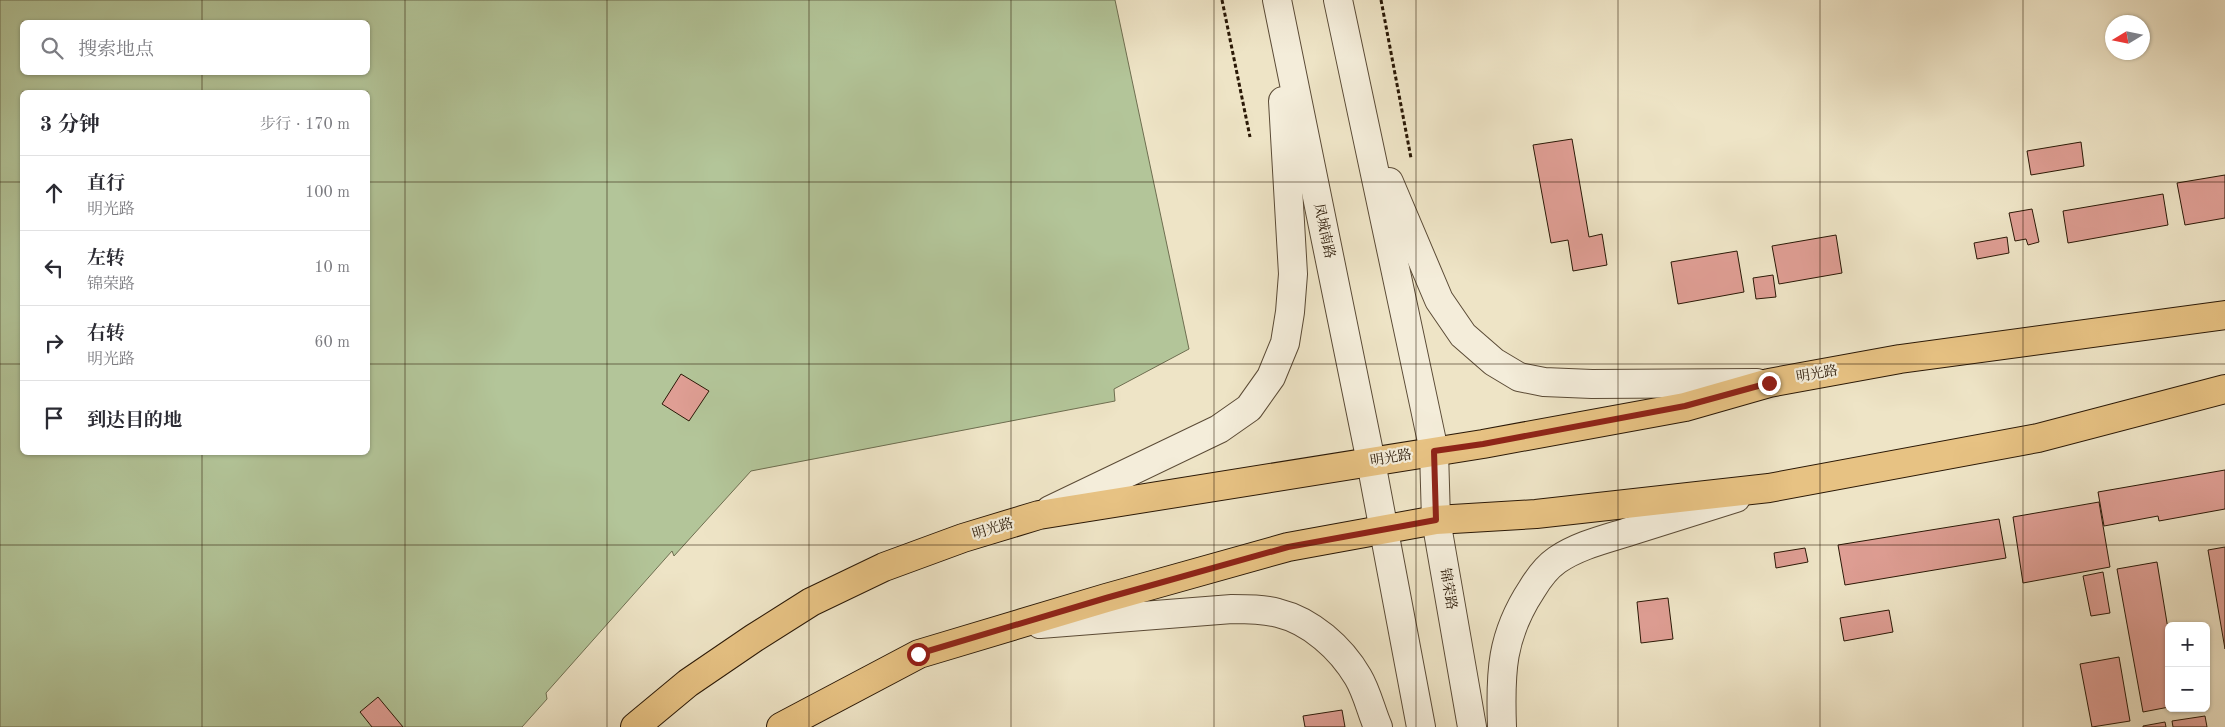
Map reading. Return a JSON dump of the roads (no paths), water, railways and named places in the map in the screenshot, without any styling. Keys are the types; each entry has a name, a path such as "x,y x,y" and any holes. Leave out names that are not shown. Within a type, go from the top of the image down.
{"main road":[{"name":"明光路","path":"635,727 688,683 811,602 884,567 963,538 1039,515 1483,444 1685,406 1769,383 1900,360 2225,315"},
{"path":"781,727 918,654 1288,547 1436,520 1536,514 1769,488 2038,438 2225,388"}],"street":[{"path":"1338,0 1434,451"},
{"path":"1039,515 1219,430 1249,408 1271,377 1285,343 1290,312 1292,274 1277,2"},
{"name":"凤城南路","path":"1277,2 1371,462"},
{"path":"1365,126 1439,300 1463,335 1494,362 1519,377 1544,382 1769,383"},
{"name":"锦荣路","path":"1434,451 1436,520 1472,727"},
{"path":"1371,462 1421,727"},
{"path":"1502,727 1501,693 1503,661 1508,634 1520,606 1537,580 1555,561 1579,548 1769,488"},
{"path":"1011,626 1232,609 1259,609 1280,613 1304,624 1325,637 1344,656 1359,678 1378,727"}]}
